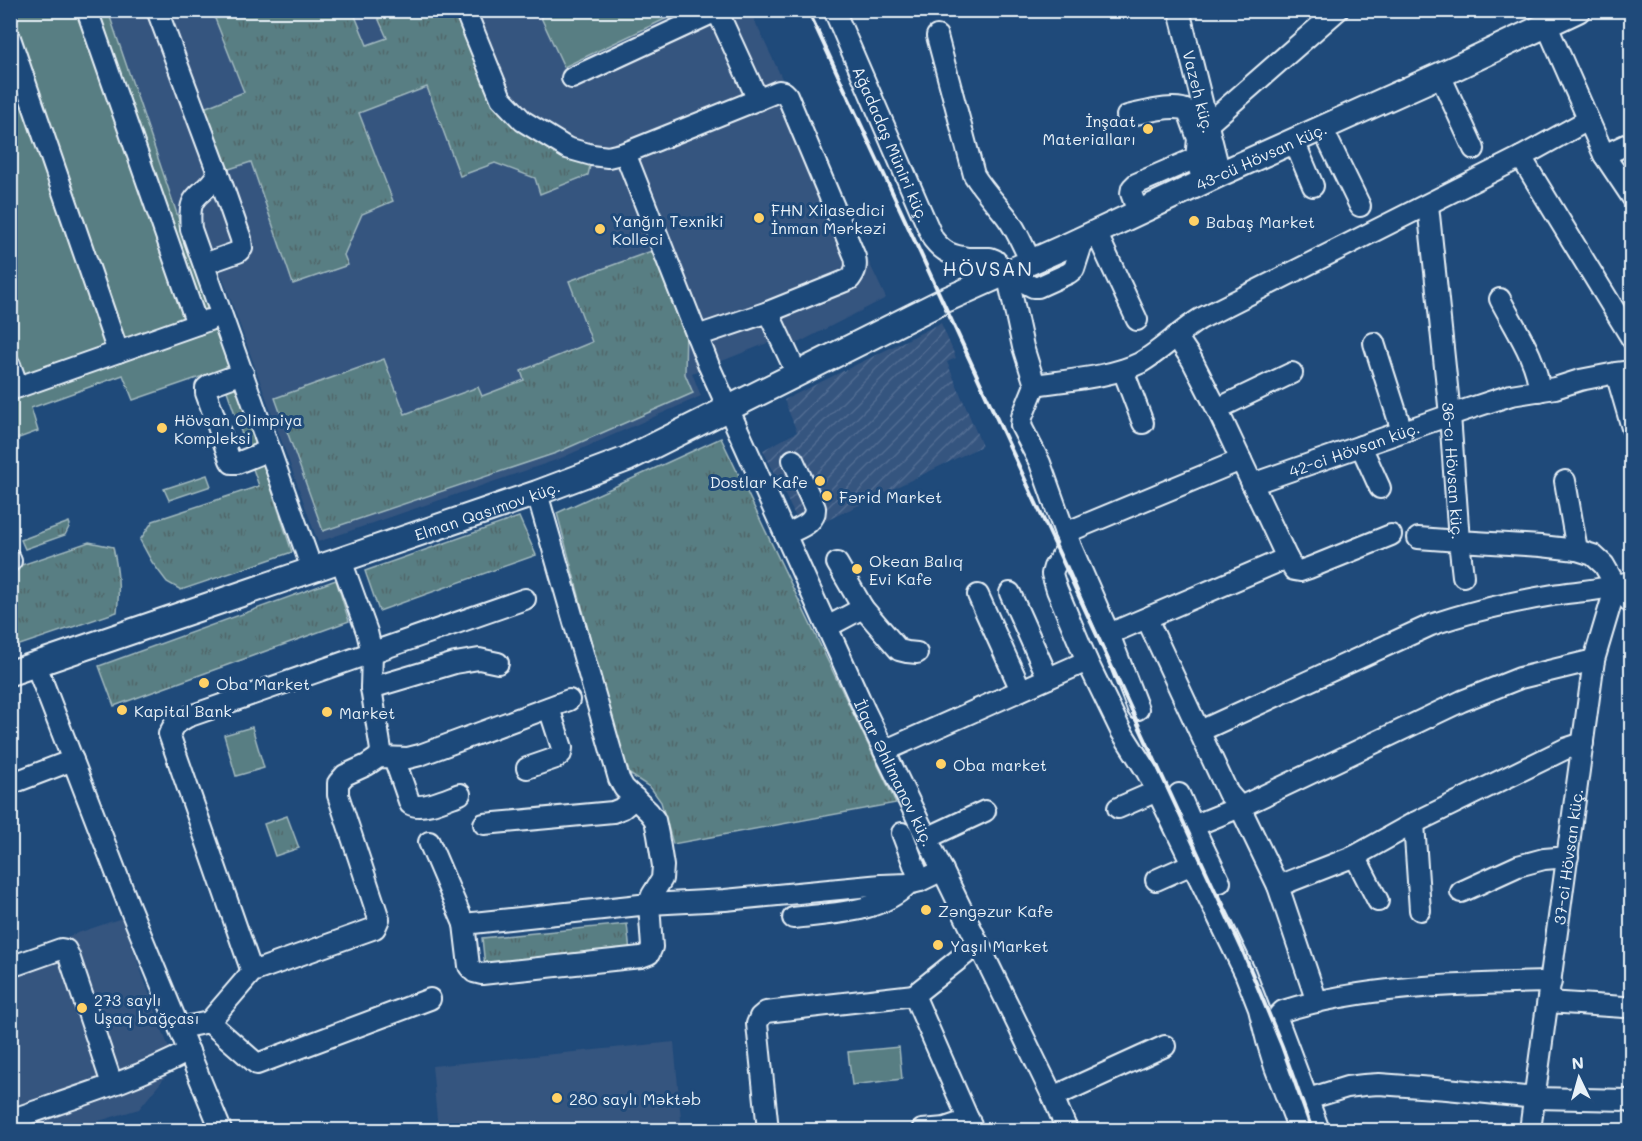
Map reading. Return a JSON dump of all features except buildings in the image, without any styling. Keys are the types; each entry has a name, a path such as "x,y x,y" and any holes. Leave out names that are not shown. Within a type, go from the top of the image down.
{"main road":[{"name":"43-cü Hövsan küç.","path":"943,301 1440,75 1560,17"},
{"name":"Elman Qasımov küç.","path":"11,671 36,665 537,493 627,459 943,301"}],"street":[{"path":"87,10 197,324"},
{"path":"157,10 241,239 242,248 238,252 204,264"},
{"path":"465,10 501,98 523,121 567,148 592,155 608,157 625,153 779,91 787,94 855,257 857,266 855,273 850,279 768,312 697,336"},
{"name":"Vazeh küç.","path":"1179,10 1208,124 1211,178"},
{"path":"1208,124 1338,10"},
{"name":"Ağadadaş Müniri küç.","path":"838,11 933,239 940,248 949,254 995,260 1007,273 1033,287 1038,287 1074,269 1090,235"},
{"path":"572,78 712,13 720,17 758,100"},
{"path":"1560,17 1588,120 1604,155 1632,197"},
{"path":"937,36 974,175 983,190 1006,216 1031,262"},
{"path":"10,38 118,352"},
{"path":"1440,75 1474,149"},
{"path":"1127,116 1169,108 1184,108 1188,111 1198,139 1196,158 1211,178"},
{"path":"1035,385 1123,370 1140,362 1200,319 1428,205 1588,120"},
{"path":"1322,128 1360,206"},
{"path":"1294,141 1313,186"},
{"path":"1604,155 1632,142"},
{"name":"İlqar Əhlimanov küç.","path":"625,153 708,366 884,751 1053,1097 1067,1131"},
{"path":"1521,157 1632,339"},
{"path":"1138,212 1131,193 1136,184 1196,158"},
{"path":"218,173 214,180 193,200 190,213 191,229 312,569"},
{"name":"36-cı Hövsan küç.","path":"1428,205 1450,415 1459,541 1541,546 1577,550 1593,555 1624,584 1632,604"},
{"path":"1090,235 1137,320"},
{"path":"968,258 976,268 976,286"},
{"path":"1007,273 1023,347 1035,385 1022,417 1021,426 1040,463 1067,538 1109,634 1138,709"},
{"path":"1500,299 1536,367 1539,391"},
{"path":"768,312 797,374"},
{"path":"10,365 14,388 223,315"},
{"path":"1176,336 1192,360 1217,409 1294,570 1300,571 1391,535"},
{"path":"1374,343 1402,431"},
{"path":"1123,370 1143,423"},
{"path":"1624,372 1632,428"},
{"name":"42-ci Hövsan küç.","path":"1252,484 1511,395 1624,372"},
{"path":"243,373 210,385 206,388 206,393 232,463 270,450"},
{"path":"1217,409 1292,373"},
{"path":"1361,446 1380,488"},
{"path":"785,535 813,521 816,515 793,460"},
{"path":"1241,460 1067,538 1052,574 1086,661 1121,731 1157,790 1230,938 1254,994 1269,1050 1299,1131"},
{"path":"1565,481 1577,550"},
{"path":"429,842 464,924 469,966 474,972 482,974 641,957 648,954 652,947 649,904 662,879 663,866 655,820 624,788 619,779 537,493"},
{"path":"1418,538 1459,541 1463,576"},
{"path":"1109,634 1287,558"},
{"path":"340,560 367,632 372,653 371,688 381,750 410,804 416,807 427,805 460,794"},
{"path":"837,563 863,608 898,650 917,653"},
{"path":"1200,731 1431,626 1461,615 1538,598 1624,584"},
{"name":"37-ci Hövsan küç.","path":"1530,1131 1594,660 1624,584"},
{"path":"1010,593 1048,678"},
{"path":"978,595 1021,690"},
{"path":"252,972 169,734 174,725 187,717 525,599"},
{"path":"827,627 863,608"},
{"path":"1147,619 1228,794 1240,807 1278,886 1317,1002"},
{"path":"371,688 454,663 479,659 498,663"},
{"path":"1193,826 1240,807 1462,701 1520,678 1594,660"},
{"path":"884,751 1086,661"},
{"path":"36,665 129,906 221,1131"},
{"path":"180,1029 209,1022 252,972 375,928 379,919 338,795 338,783 345,775 386,757 408,758 420,755 569,700"},
{"path":"527,768 561,754 562,748 549,708"},
{"path":"1278,886 1355,856 1414,823 1565,749 1583,743"},
{"path":"10,784 73,760"},
{"path":"1118,808 1157,790"},
{"path":"1179,794 1220,882"},
{"path":"484,824 613,812 623,808 634,798"},
{"path":"927,838 985,811"},
{"path":"1414,823 1420,910"},
{"path":"902,833 914,883"},
{"path":"1355,856 1378,901"},
{"path":"1461,892 1518,866 1544,859 1568,857"},
{"path":"1156,880 1192,864"},
{"path":"793,918 864,908 888,900 914,883 943,870"},
{"path":"464,924 649,904 725,900 914,883"},
{"path":"768,1131 757,1024 760,1017 766,1012 914,995 978,944"},
{"path":"10,967 61,949 66,950 111,1084"},
{"path":"1319,1131 1278,1021 1283,1011 1365,993 1491,983 1551,982"},
{"path":"914,995 971,1126 922,1131"},
{"path":"209,1022 257,1065 430,999"},
{"path":"1548,1002 1624,1007"},
{"path":"1053,1097 1165,1046"},
{"path":"10,1120 111,1084 189,1051"},
{"path":"1308,1099 1347,1087 1372,1084 1535,1098 1628,1100 1632,1102"}],"shaded area":[{"path":"108,11 750,11 886,298 796,344 790,334 692,373 701,396 559,459 318,542 222,276 200,282"},
{"path":"941,323 956,358 947,362 982,446 803,532 763,450 797,432 784,400"},
{"name":"273 saylı Uşaq bağçası","path":"122,918 175,1065 139,1109 69,1130 11,1130 10,956"},
{"name":"280 saylı Məktəb","path":"674,1042 682,1130 438,1130 432,1066"}],"green space":[{"path":"11,11 108,11 229,367 133,400 123,375 31,408 38,431 11,441"},
{"path":"212,11 353,11 367,45 387,38 375,11 455,11 475,63 493,97 591,162 588,175 540,194 535,178 495,163 460,176 427,87 359,113 393,201 362,214 344,255 348,265 293,284 251,162 226,170 204,108 244,92"},
{"path":"538,11 682,11 564,67"},
{"path":"657,249 686,326 685,374 693,393 556,453 323,531 275,398 384,359 405,414 478,387 482,396 524,380 521,371 592,342 569,281"},
{"path":"236,382 259,448 248,452 225,385"},
{"path":"721,438 896,803 673,844 661,802 651,788 628,773 623,761 557,513"},
{"path":"263,463 292,552 181,590 167,582 152,562 140,540 153,521 259,486 252,466"},
{"path":"207,475 211,486 169,500 164,489"},
{"path":"519,517 536,555 379,611 365,571"},
{"path":"69,522 70,525 65,535 25,549 21,540"},
{"path":"89,542 113,547 118,579 117,612 11,648 10,569"},
{"path":"336,580 349,621 114,706 99,666"},
{"path":"252,727 264,768 236,776 224,735"},
{"path":"287,816 299,848 275,856 264,824"},
{"path":"627,924 630,952 485,966 482,938"},
{"path":"899,1047 902,1079 852,1085 848,1052"}],"railway":[{"path":"808,10 1242,949 1282,1046 1312,1130"}],"place":[{"name":"İnşaat Materialları","path":"1148,129"},
{"name":"FHN Xilasedici İnman Mərkəzi","path":"759,218"},
{"name":"Babaş Market","path":"1194,221"},
{"name":"Yanğın Texniki Kolleci","path":"600,229"},
{"name":"Hövsan Olimpiya Kompleksi","path":"162,428"},
{"name":"Dostlar Kafe","path":"820,481"},
{"name":"Fərid Market","path":"827,496"},
{"name":"Okean Balıq Evi Kafe","path":"857,569"},
{"name":"Oba Market","path":"204,683"},
{"name":"Kapital Bank","path":"122,710"},
{"name":"Market","path":"327,712"},
{"name":"Oba market","path":"941,764"},
{"name":"Zəngəzur Kafe","path":"926,910"},
{"name":"Yaşıl Market","path":"938,945"},
{"name":"273 saylı Uşaq bağçası","path":"82,1008"},
{"name":"280 saylı Məktəb","path":"557,1098"}],"district":[{"name":"HÖVSAN","path":"988,268"}]}
